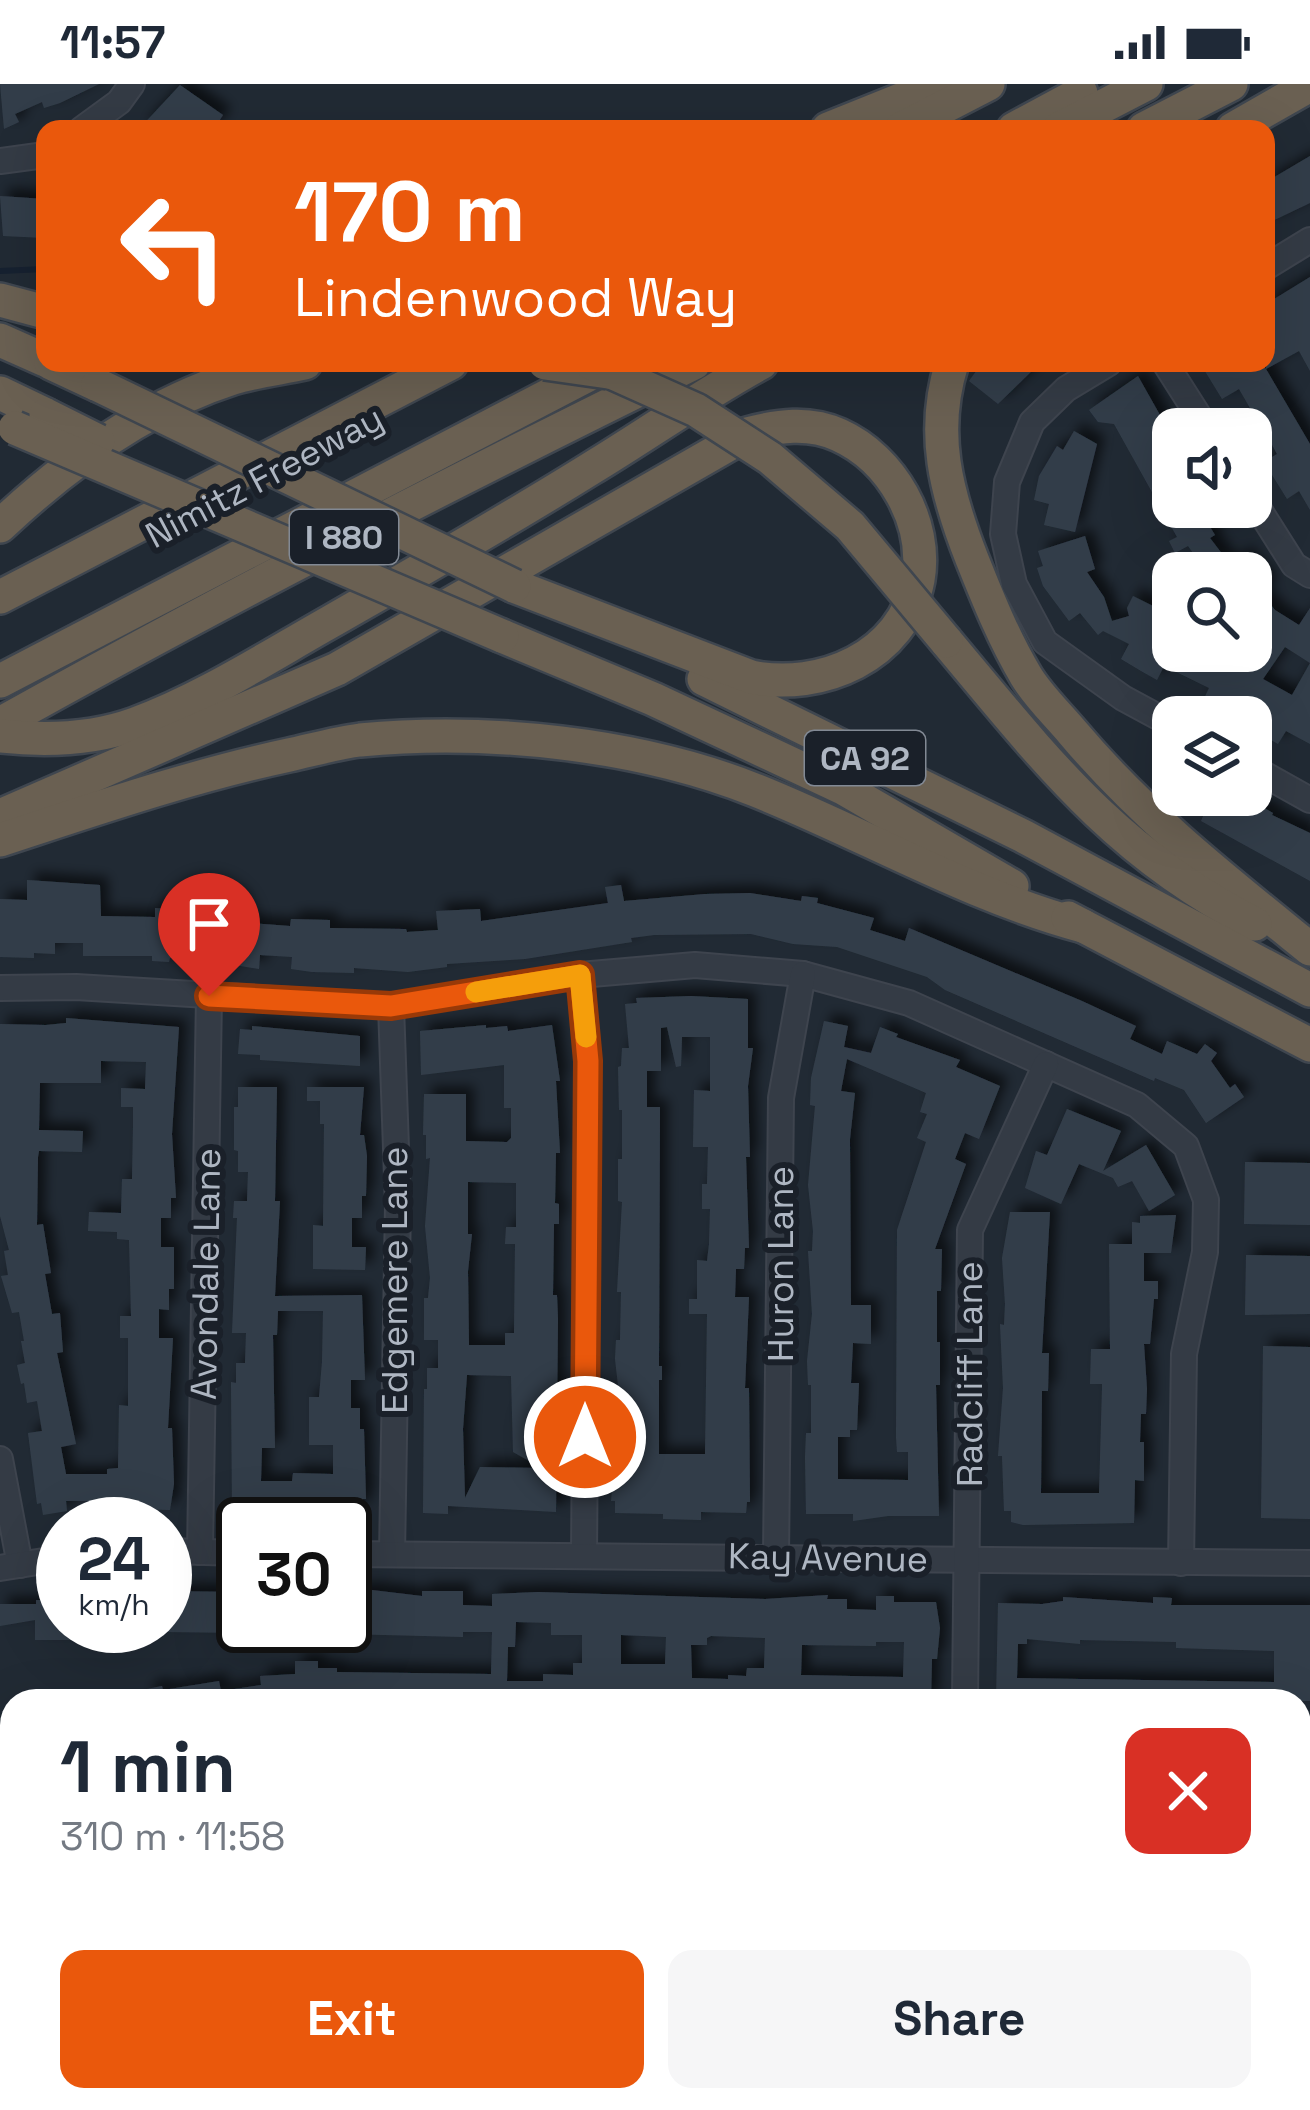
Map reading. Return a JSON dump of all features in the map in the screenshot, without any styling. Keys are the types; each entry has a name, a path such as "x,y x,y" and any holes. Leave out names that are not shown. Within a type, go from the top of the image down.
{"highway":[{"path":"850,120 940,84"},
{"path":"918,120 988,84"},
{"path":"1031,120 1098,84"},
{"path":"1076,120 1146,84"},
{"path":"1161,120 1231,84"},
{"path":"1249,120 1310,85"},
{"path":"0,298 36,299"},
{"path":"0,298 36,309"},
{"name":"CA 92","path":"0,340 36,356"},
{"name":"CA 92","path":"70,372 1023,836 1310,990"},
{"path":"0,526 50,478 129,425 232,378 261,372"},
{"path":"0,597 434,372"},
{"name":"Nimitz Freeway","path":"0,659 548,372"},
{"name":"I 880","path":"0,681 592,372"},
{"path":"616,372 695,410 770,458 850,526 1064,782 1108,826 1226,909 1310,950"},
{"name":"I 880","path":"0,724 372,523 676,372"},
{"path":"0,736 59,740 135,724 280,650 476,538 745,372"},
{"path":"950,372 939,416 952,508 998,622 1028,680 1095,759 1161,826 1310,950"},
{"name":"CA 92","path":"0,393 20,422 843,788 1083,926 1310,1046"},
{"path":"0,816 337,669 747,434 776,426 837,434 885,471 908,502 917,538 918,581 902,620 880,646 851,667 791,682 751,677 514,586"},
{"path":"0,840 246,764 357,741 451,736 546,742 635,756 752,788 1018,909 1083,926"}],"street":[{"path":"94,120 119,102 132,84"},
{"path":"0,161 36,156"},
{"path":"1275,262 1310,241"},
{"path":"1093,372 1066,389 1032,422 1007,482 1003,534 1014,584 1045,641 1152,713"},
{"path":"1171,372 1194,408"},
{"path":"1271,528 1294,565 1310,575"},
{"path":"1272,779 1310,800"},
{"path":"0,988 76,987 391,1006 580,975 694,965 803,974 909,1003 1137,1105 1186,1146 1206,1200 1204,1252 1184,1354 1181,1563"},
{"name":"Huron Lane","path":"776,1556 781,1098 803,974"},
{"path":"580,975 588,1061 584,1555"},
{"name":"Avondale Lane","path":"200,1552 209,996"},
{"name":"Edgemere Lane","path":"391,1006 398,1205 392,1554"},
{"name":"Radcliff Lane","path":"965,1689 970,1230 1046,1064"},
{"path":"0,1459 10,1567"},
{"path":"192,1552 216,1552"},
{"name":"Kay Avenue","path":"372,1554 1310,1563"}],"building":[{"path":"0,84 99,84 60,103 44,108 42,102 15,114 19,122 4,129"},
{"path":"180,85 223,115 220,120 147,120"},
{"path":"1310,156 1310,203 1275,220 1275,177"},
{"path":"0,196 36,198 36,238 3,236"},
{"path":"1310,277 1310,371 1299,351 1275,364 1275,298"},
{"path":"976,372 1031,372 998,404 969,381"},
{"path":"1206,372 1267,372 1310,444 1310,510 1299,491 1287,499 1272,475 1272,457 1277,454 1272,445 1272,408 1250,408 1239,389 1222,399"},
{"path":"1138,376 1156,408 1152,408 1152,492 1114,424 1098,422 1089,410"},
{"path":"1074,431 1097,444 1075,532 1044,525 1049,504 1034,500 1039,476 1057,446 1063,450"},
{"path":"1172,528 1211,528 1215,535 1210,538 1221,552 1192,552 1188,546 1174,552 1169,541 1177,537"},
{"path":"1085,536 1095,569 1087,572 1104,597 1112,621 1129,616 1133,596 1152,606 1152,672 1161,672 1157,680 1121,659 1129,644 1103,631 1098,635 1080,613 1069,621 1043,586 1038,551"},
{"path":"1272,606 1299,625 1310,608 1310,663 1285,647 1272,666"},
{"path":"1310,663 1310,744 1286,731 1278,744 1272,741 1272,696 1205,696 1209,688 1176,672 1268,672 1263,679 1292,695"},
{"path":"1272,815 1310,833 1310,881 1201,821 1203,816"},
{"path":"27,880 100,885 101,916 155,917 155,908 186,910 188,893 238,901 237,922 290,926 291,919 330,920 330,928 407,932 438,930 436,911 480,909 481,921 608,903 605,887 621,885 624,901 750,893 801,901 802,896 818,898 817,903 874,918 870,930 905,941 909,928 1082,1001 1136,1026 1130,1039 1162,1054 1167,1041 1197,1054 1205,1044 1217,1053 1211,1061 1230,1088 1235,1084 1244,1097 1206,1123 1184,1090 945,990 927,977 837,947 793,944 751,934 654,935 525,959 447,964 408,972 354,968 354,973 312,972 291,969 292,957 260,955 259,969 197,959 170,958 169,962 152,961 152,956 83,956 83,943 55,943 55,954 34,953 34,958 0,957 0,899 27,900"},
{"path":"636,998 748,999 748,1048 753,1048 748,1086 750,1157 746,1157 749,1248 745,1248 744,1269 736,1269 735,1297 749,1297 745,1388 749,1388 750,1502 746,1513 701,1512 701,1520 663,1519 663,1514 615,1513 615,1501 611,1501 620,1403 615,1359 616,1340 620,1340 621,1292 617,1292 622,1202 618,1201 622,1110 618,1067 622,1048 629,1048 625,1004 637,1003","holes":["667,1027 676,1067 681,1066 682,1037 710,1037 710,1091 694,1090 693,1147 708,1147 702,1209 710,1209 709,1244 707,1261 697,1260 697,1299 689,1299 689,1314 707,1314 705,1454 659,1454 660,1107 647,1107 647,1071 661,1071 661,1028"]},
{"path":"66,1018 179,1027 172,1134 176,1198 171,1198 171,1218 161,1218 161,1247 174,1247 174,1289 169,1289 169,1310 159,1309 159,1338 173,1338 168,1428 172,1428 172,1497 36,1497 28,1433 42,1431 37,1401 27,1403 21,1384 17,1365 25,1363 19,1312 12,1313 1,1276 8,1275 4,1251 9,1250 0,1216 0,1024 66,1023","holes":["101,1061 146,1062 145,1089 121,1088 121,1107 133,1107 132,1179 122,1179 121,1213 89,1212 88,1231 117,1232 117,1239 129,1240 131,1316 120,1316 120,1338 128,1338 128,1406 119,1405 118,1468 107,1469 107,1474 66,1474 61,1447 76,1444 57,1353 63,1352 60,1313 52,1314 43,1224 37,1225 38,1157 39,1151 82,1152 83,1131 39,1130 40,1083 101,1083"]},
{"path":"824,1021 848,1026 844,1047 871,1053 880,1027 960,1060 956,1067 1000,1086 979,1139 965,1133 955,1159 966,1164 935,1249 942,1249 941,1291 937,1291 939,1516 853,1521 853,1514 806,1514 812,1314 808,1251 812,1251 813,1231 808,1185 815,1106 810,1105","holes":["847,1059 926,1093 920,1112 927,1114 917,1138 926,1142 897,1230 896,1437 897,1452 908,1452 908,1480 838,1479 838,1437 850,1437 850,1430 857,1430 859,1383 851,1383 853,1343 871,1344 871,1305 851,1305 850,1139 855,1093 841,1091"]},
{"path":"486,1025 507,1026 508,1031 552,1025 560,1081 556,1081 560,1153 556,1153 559,1224 554,1224 553,1295 557,1295 558,1319 556,1512 448,1506 448,1514 423,1513 424,1389 427,1368 438,1368 438,1340 424,1340 424,1298 428,1298 430,1278 425,1226 430,1158 426,1159 423,1135 424,1094 466,1094 466,1141 507,1142 511,1108 504,1108 504,1065 421,1075 420,1031","holes":["468,1182 516,1183 516,1227 506,1227 505,1244 515,1244 514,1333 505,1333 505,1345 469,1345 472,1234 468,1234","467,1375 511,1376 513,1452 542,1468 480,1467 465,1498"]},
{"path":"252,1026 360,1036 360,1066 260,1060 260,1055 238,1054 240,1029 252,1030"},
{"path":"238,1087 277,1087 275,1201 280,1201 275,1296 362,1295 365,1380 351,1380 351,1408 360,1408 360,1429 364,1429 366,1497 232,1497 231,1382 236,1383 236,1363 245,1363 246,1333 232,1333 237,1218 233,1218 234,1201 247,1201 248,1172 238,1172 234,1107 238,1107","holes":["278,1311 323,1311 319,1397 309,1397 309,1445 333,1445 333,1474 293,1473 292,1481 261,1481 262,1448 275,1448 273,1335 277,1335"]},
{"path":"307,1087 364,1087 360,1135 364,1135 367,1156 366,1196 362,1196 362,1218 352,1218 352,1247 366,1247 365,1270 313,1269 313,1225 323,1226 324,1124 320,1124 320,1101 307,1101"},
{"path":"1067,1109 1121,1131 1103,1171 1146,1145 1175,1195 1149,1211 1132,1181 1118,1187 1113,1178 1079,1164 1061,1204 1025,1188 1036,1151 1047,1155"},
{"path":"1245,1162 1310,1163 1310,1225 1244,1224"},
{"path":"1010,1212 1050,1212 1042,1353 1049,1353 1048,1391 1042,1391 1041,1493 1099,1493 1102,1384 1090,1384 1091,1349 1110,1349 1109,1244 1132,1244 1132,1222 1140,1223 1140,1216 1176,1215 1171,1253 1144,1253 1144,1281 1158,1281 1158,1299 1154,1299 1150,1344 1144,1344 1146,1414 1141,1414 1140,1442 1144,1442 1144,1481 1135,1480 1134,1523 1023,1525 1011,1522 1011,1511 1004,1511 1002,1456 998,1456 1003,1388 1000,1324 1004,1325 1002,1258"},
{"path":"1246,1255 1310,1256 1310,1314 1245,1315"},
{"path":"1263,1346 1310,1347 1310,1519 1261,1518"},
{"path":"372,1590 422,1596 422,1591 463,1591 463,1605 492,1606 492,1594 538,1592 765,1599 828,1595 827,1599 847,1599 847,1609 876,1610 876,1596 894,1596 894,1602 936,1602 940,1628 931,1689 234,1689 261,1685 260,1676 295,1674 295,1661 318,1661 318,1668 337,1668 337,1672 491,1674 492,1632 463,1632 463,1637 372,1635","holes":["516,1622 551,1623 551,1635 582,1635 582,1663 573,1663 573,1675 543,1674 543,1681 507,1681 508,1647 515,1647","621,1635 666,1637 665,1664 621,1664","711,1636 765,1638 764,1668 747,1668 746,1676 728,1675 728,1679 692,1678 691,1645 707,1645","904,1642 903,1677 801,1675 802,1645"]},
{"path":"192,1591 216,1592 216,1633 192,1632"},
{"path":"1063,1597 1153,1603 1153,1597 1172,1598 1171,1605 1310,1605 1310,1689 996,1689 998,1603 1063,1601","holes":["1027,1639 1080,1644 1080,1640 1274,1651 1274,1682 1017,1678 1018,1644 1027,1644"]},
{"path":"0,1604 36,1604 36,1640 35,1620 0,1626"},
{"path":"219,1681 221,1689 169,1689"}],"waterway":[{"path":"0,271 36,269"}],"slow traffic":[{"path":"476,992 580,975 586,1037"}],"route":[{"path":"209,996 391,1006 580,975 588,1061 585,1437"}]}
